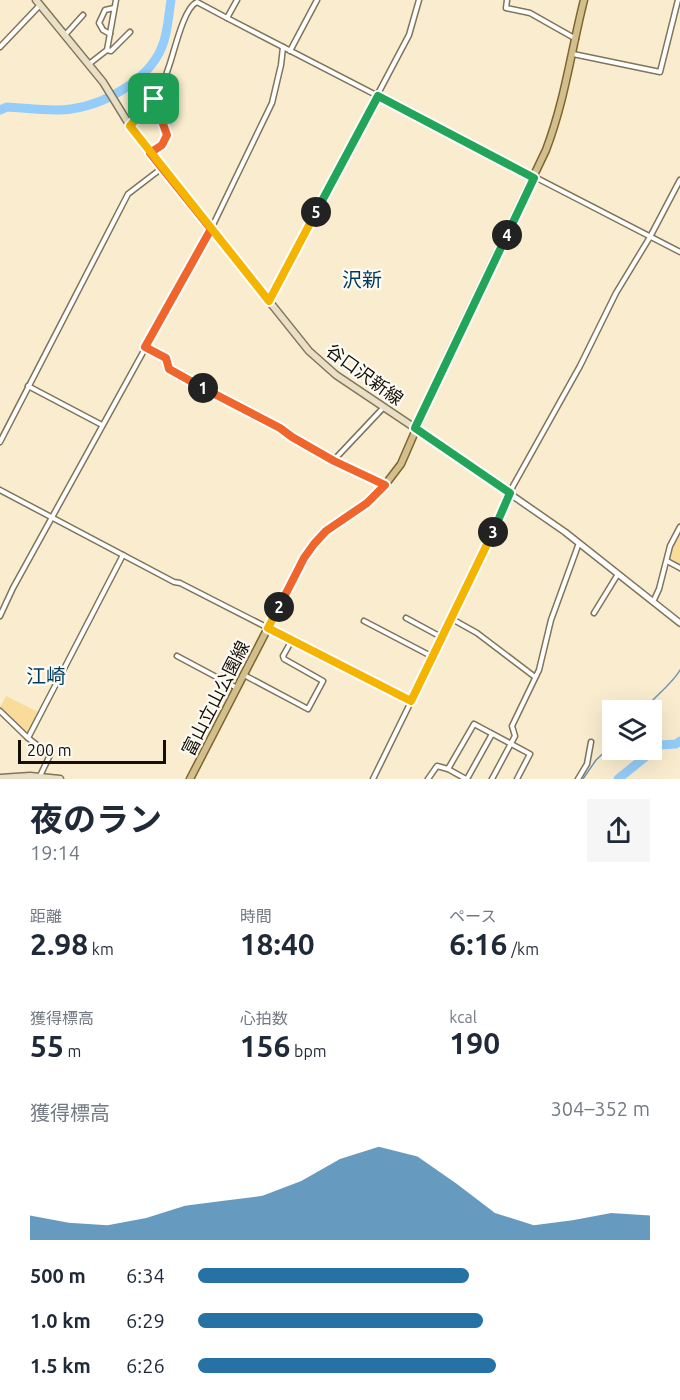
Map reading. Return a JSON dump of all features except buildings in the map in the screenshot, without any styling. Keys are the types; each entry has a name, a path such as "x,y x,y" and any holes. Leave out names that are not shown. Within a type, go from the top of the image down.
{"main road":[{"name":"富山立山公園線","path":"190,779 304,558 326,531 367,503 385,485 400,464 447,358 534,178 556,124 584,0"},
{"name":"谷口沢新線","path":"38,2 103,82 120,111 150,153 309,351 322,364 415,428"},
{"path":"4,778 40,776 60,779"}],"street":[{"path":"107,50 116,0"},
{"path":"227,18 237,0"},
{"path":"290,51 317,0"},
{"path":"269,301 409,35 418,0"},
{"path":"507,0 506,8 530,13 576,39"},
{"path":"573,54 660,72 678,0"},
{"path":"0,47 38,2"},
{"path":"130,126 154,99 168,72 186,14 192,4 197,2 680,252"},
{"path":"110,34 103,30 99,19 105,10 114,8"},
{"path":"65,34 83,15"},
{"path":"88,64 107,50 111,51 130,32"},
{"path":"0,616 211,229 272,104 283,47"},
{"path":"150,153 162,145 167,135 154,99"},
{"path":"0,442 128,194 162,168"},
{"path":"373,779 484,553 510,493 585,358 616,293 650,237 680,180"},
{"path":"145,347 166,358 169,369 280,428 334,461 385,485"},
{"path":"28,386 103,425"},
{"path":"334,461 384,407"},
{"path":"415,428 579,542 680,623"},
{"path":"0,490 411,701"},
{"path":"653,602 659,589 670,546 680,527"},
{"path":"492,779 515,736 512,726 539,669 551,620 579,542"},
{"path":"28,738 123,555"},
{"path":"667,561 680,567"},
{"path":"594,613 618,574"},
{"path":"406,618 443,638"},
{"path":"452,619 477,633 535,677"},
{"path":"364,621 433,657"},
{"path":"244,675 308,709 323,681 284,659 283,656 292,640"},
{"path":"177,656 237,688"},
{"path":"0,711 50,755 40,776"},
{"path":"448,769 474,724 530,754 517,779"},
{"path":"428,779 437,766 467,779 492,734"},
{"path":"578,779 587,764 591,742"}],"shaded area":[{"path":"680,530 680,565 669,559 671,546"},
{"path":"6,696 38,712 27,734 0,708"}],"waterway":[{"path":"0,110 7,107 71,109 99,101 127,87 150,67 158,54 164,41 171,0"},
{"path":"653,700 680,670"},
{"path":"618,779 660,745 676,744 680,741"},
{"path":"583,779 602,754"}],"district":[{"name":"沢新","path":"362,279"},
{"name":"江崎","path":"46,675"}],"route":[{"path":"154,99 130,126 135,134 162,168 211,229 269,301 378,96 534,178 415,428 510,493 484,553 411,701 268,628 304,558 314,544 326,531 367,503 385,485 334,461 280,428 207,391 169,369 166,358 145,347 211,229 150,153 162,145 167,135 154,99"}]}
